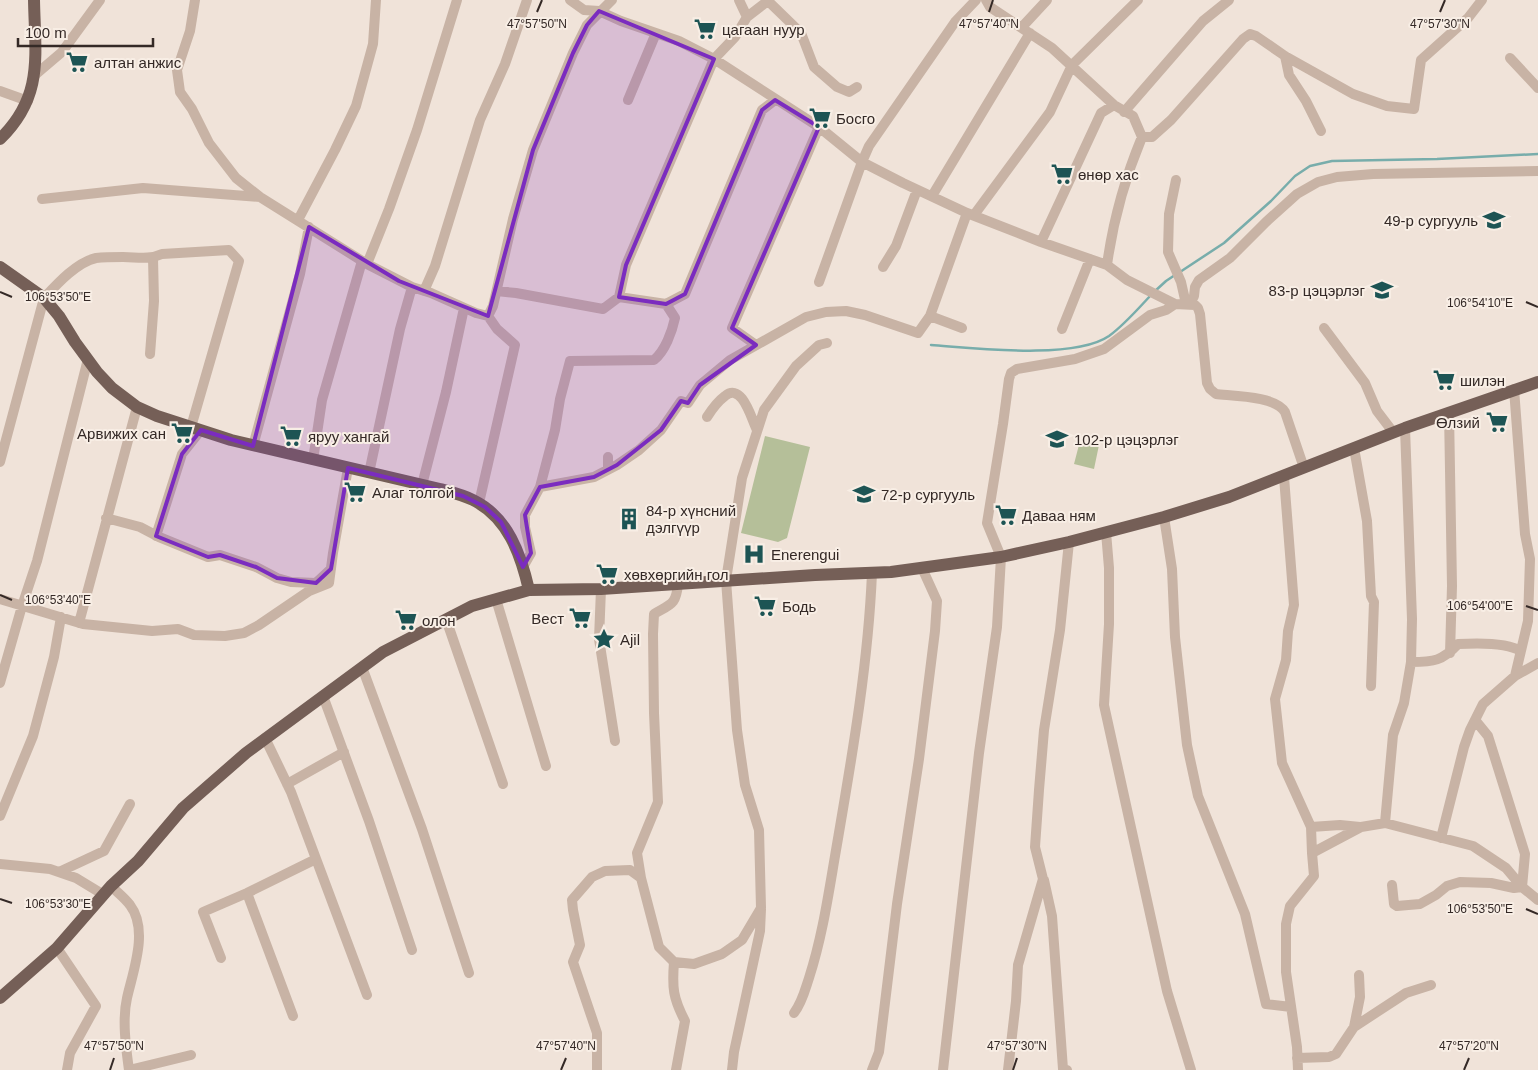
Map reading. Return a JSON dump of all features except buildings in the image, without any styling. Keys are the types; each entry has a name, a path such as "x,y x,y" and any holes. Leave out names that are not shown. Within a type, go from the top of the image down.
{"main road":[{"path":"0,139 10,129 28,101 35,76 34,0"},
{"path":"0,267 44,298 59,316 97,372 112,388 137,407 157,416 252,446 463,496 479,503 493,513 506,529 518,550 529,590"},
{"path":"0,998 57,948 107,890 138,861 183,808 246,753 383,652 472,606 529,590 601,589 726,580 872,573 1001,557 1069,542 1164,517 1229,497 1284,477 1399,430 1538,382"}],"street":[{"path":"35,76 62,52 100,0"},
{"path":"195,0 190,30 176,70 180,92 192,109 209,143 236,178 260,197 364,262 412,287 488,316 497,329 515,345 479,503"},
{"path":"298,220 356,106 373,44 376,0"},
{"path":"313,460 322,400 364,262 389,210 417,130 457,0"},
{"path":"424,290 435,266 480,120 505,64 527,0"},
{"path":"570,0 584,10 599,11 621,21 679,41 714,59 819,127 862,162 917,190 970,214 1107,265 1127,280 1175,304 1188,304 1197,307 1207,383 1210,389 1216,394 1271,401 1280,405 1285,412 1304,468"},
{"path":"488,316 493,306 513,219 533,150 573,53 587,25 612,0"},
{"path":"739,0 747,17"},
{"path":"497,291 603,309 619,297 626,265 714,59 735,37 747,17 768,0 801,33 814,66 837,87 850,92 857,87"},
{"path":"819,282 862,162 870,146 955,22 976,0"},
{"path":"986,0 990,7 1052,48 1114,106 1132,116 1142,137 1131,164 1111,236 1107,265"},
{"path":"932,196 1026,30 1047,0"},
{"path":"540,487 594,477 608,470 639,450 661,430 681,401 688,403 700,384 730,360 806,317 826,312 846,311 865,315 918,333 930,316 970,214 1050,112 1072,65 1138,0"},
{"path":"1124,112 1203,21 1229,0"},
{"path":"1142,137 1152,137 1171,120 1246,36 1250,34 1285,56 1354,94 1387,106 1414,109 1421,60 1468,18 1482,0"},
{"path":"628,100 656,33"},
{"path":"1285,56 1288,75 1306,101 1321,131"},
{"path":"1510,58 1538,88"},
{"path":"0,91 28,101"},
{"path":"619,297 666,304 685,294 762,110 775,100"},
{"path":"1041,242 1101,113 1114,106"},
{"path":"756,345 732,328 819,127"},
{"path":"1188,304 1194,296 1195,286 1199,280 1230,258 1266,222 1298,194 1318,182 1337,177 1374,174 1538,171"},
{"path":"1176,180 1169,214 1168,252 1188,304"},
{"path":"42,199 143,188 260,197"},
{"path":"883,267 896,246 917,190"},
{"path":"252,446 300,274 309,227"},
{"path":"0,462 44,298 61,279 84,263 95,258 153,258 162,254 229,250 239,261 196,429 182,454 156,536"},
{"path":"150,354 154,301 153,258"},
{"path":"1062,328 1090,259"},
{"path":"369,473 400,329 412,287"},
{"path":"523,567 531,553 525,527 525,515 540,487 570,361 654,360 659,356 672,329 675,318 666,304"},
{"path":"944,1070 979,754 997,626 1001,557 987,523 990,496 1004,424 1008,379 1011,373 1017,369 1075,359 1104,349 1150,315 1166,310 1175,304"},
{"path":"422,486 446,392 464,308"},
{"path":"930,316 962,328"},
{"path":"1324,328 1365,383 1377,411 1399,430 1412,619 1412,662 1404,703 1393,735 1385,823"},
{"path":"732,1070 734,1052 760,931 761,908 758,830 745,784 737,730 726,580 742,478 764,410 796,366 819,345 827,343"},
{"path":"0,683 37,561 88,359"},
{"path":"1514,390 1525,534 1530,559 1528,622 1515,676"},
{"path":"707,417 718,401 730,392 734,392 740,395 757,430"},
{"path":"79,623 137,407"},
{"path":"1448,412 1452,586 1450,653"},
{"path":"1354,448 1367,521 1371,596 1374,602 1371,686"},
{"path":"608,457 608,470"},
{"path":"0,599 79,623 152,631 178,629 194,635 225,636 244,633 259,625 309,590 329,583 348,468"},
{"path":"1284,477 1294,605 1288,631 1286,660 1275,699 1282,763 1311,827 1314,876 1290,906 1286,924 1286,972 1298,1070"},
{"path":"1164,517 1172,569 1175,637 1187,745 1198,796 1245,914 1266,1004 1291,1007"},
{"path":"106,518 140,527 156,536 208,558 220,555 256,567 277,578 291,582 316,583 331,569"},
{"path":"1106,532 1110,568 1104,705 1167,991 1191,1070"},
{"path":"1067,1070 1063,1069 1052,916 1034,847 1044,730 1060,630 1069,542"},
{"path":"872,1070 879,1052 895,920 935,631 937,601 922,568"},
{"path":"794,1013 799,1007 813,968 822,932 845,798 870,625 872,573"},
{"path":"678,584 677,596 673,603 654,614 652,634 658,802 637,853 641,878 660,947 674,962 694,964 722,954 742,940 761,908"},
{"path":"601,589 599,640 615,741"},
{"path":"496,599 546,766"},
{"path":"0,816 33,736 54,657 61,617"},
{"path":"446,619 503,784"},
{"path":"1412,662 1433,662 1450,653 1458,644 1473,643 1514,647 1521,651"},
{"path":"1441,838 1464,747 1483,704 1515,676 1538,663"},
{"path":"362,667 422,829 469,973"},
{"path":"323,696 370,824 412,950"},
{"path":"1475,720 1488,736 1525,854 1522,886"},
{"path":"265,738 287,784 367,995"},
{"path":"287,784 344,752"},
{"path":"59,872 104,851 130,804"},
{"path":"1311,827 1340,825 1361,827 1385,823 1473,846 1506,868 1538,900"},
{"path":"1312,853 1361,827"},
{"path":"221,958 203,912 316,859"},
{"path":"0,864 50,869 107,890 131,905 138,922 138,952 127,999 125,1040 129,1070 191,1055"},
{"path":"597,1070 597,1033 573,962 580,945 572,900 592,877 605,871 630,870 641,878"},
{"path":"1008,1070 1018,964 1043,879"},
{"path":"1392,884 1394,904 1397,906 1420,904 1447,886 1460,882 1491,883 1514,888 1522,886"},
{"path":"247,893 293,1016"},
{"path":"57,948 96,1006 70,1054 67,1070"},
{"path":"674,962 672,988 678,1007 686,1021 676,1070"},
{"path":"1297,1058 1329,1057 1336,1054 1354,1027 1360,998 1359,975"},
{"path":"1354,1027 1406,993 1431,985"}],"highlighted area":[{"path":"599,11 714,59 626,265 619,297 666,304 685,294 762,110 775,100 819,127 732,328 756,345 700,385 688,403 681,401 661,430 617,465 594,477 540,487 525,515 531,553 523,567 501,522 485,507 463,496 348,468 331,569 316,583 277,578 256,567 220,555 208,557 156,536 182,454 201,430 253,446 309,227 399,281 488,316 533,150 573,53 587,25"}],"green space":[{"path":"765,436 810,447 787,538 778,542 741,533"},
{"path":"1080,441 1099,445 1094,469 1074,464"}],"waterway":[{"path":"1180,272 1224,243 1271,201 1295,176 1310,166 1332,161 1437,159 1538,154"},
{"path":"1154,292 1175,275"},
{"path":"931,345 1023,351 1072,348 1093,343 1109,336 1131,317 1150,296"}],"place":[{"name":"цагаан нуур","path":"705,29"},
{"name":"алтан анжис","path":"77,62"},
{"name":"Босго","path":"820,118"},
{"name":"өнөр хас","path":"1062,174"},
{"name":"49-р сургууль","path":"1494,220"},
{"name":"83-р цэцэрлэг","path":"1382,290"},
{"name":"шилэн","path":"1444,380"},
{"name":"Өлзий","path":"1497,422"},
{"name":"Арвижих сан","path":"182,433"},
{"name":"яруу хангай","path":"291,436"},
{"name":"102-р цэцэрлэг","path":"1057,439"},
{"name":"Алаг толгой","path":"355,492"},
{"name":"72-р сургууль","path":"864,494"},
{"name":"Даваа ням","path":"1006,515"},
{"name":"84-р хүнсний дэлгүүр","path":"629,519"},
{"name":"Enerengui","path":"754,554"},
{"name":"хөвхөргийн гол","path":"607,574"},
{"name":"Бодь","path":"765,606"},
{"name":"Вест","path":"580,618"},
{"name":"олон","path":"406,620"},
{"name":"Ajil","path":"604,639"}]}
